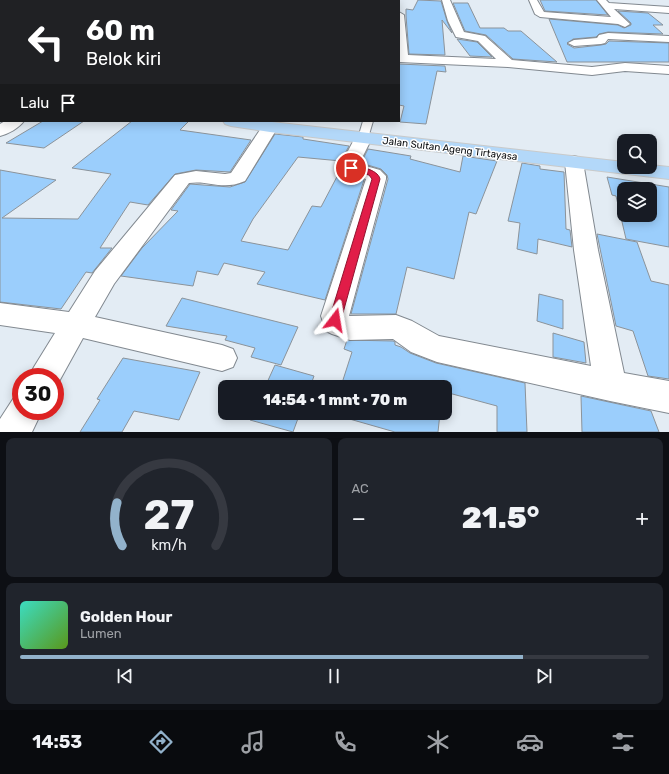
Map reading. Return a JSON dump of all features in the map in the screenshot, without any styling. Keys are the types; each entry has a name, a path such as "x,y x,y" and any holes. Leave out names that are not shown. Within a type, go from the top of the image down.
{"main road":[{"name":"Jalan Sultan Ageng Tirtayasa","path":"238,122 270,127 365,129 574,162 669,173"}],"street":[{"path":"446,0 452,21 460,35 481,38 508,63"},
{"path":"533,0 540,14 543,16 577,18 669,18"},
{"path":"628,0 666,4"},
{"path":"604,3 666,4"},
{"path":"604,3 618,18 631,26"},
{"path":"570,6 577,18"},
{"path":"574,43 601,41 603,37 608,36 669,39"},
{"path":"400,58 508,63 592,71 625,66 669,70"},
{"path":"0,132 15,122"},
{"path":"50,368 104,278 182,179 189,176 197,176 232,181 238,177 270,127"},
{"path":"365,129 349,166 353,170 371,173 376,176 376,179 336,316 335,320 338,325 350,328 396,327 402,329 422,343 437,348 610,386 669,397"},
{"path":"574,162 586,250 610,386"},
{"path":"0,314 76,325 222,358"},
{"path":"12,432 19,420"}],"building":[{"path":"418,0 441,1 452,33 442,20 445,55 409,54 406,9 413,10"},
{"path":"540,0 596,0 608,15 545,11"},
{"path":"453,3 468,3 480,28 504,28 508,31 521,31 557,62 513,59 486,35 465,31"},
{"path":"618,11 648,13 663,25 653,25 663,34 608,32 599,34 596,37 573,39 567,44 574,48 606,44 609,41 669,43 669,62 567,62 549,19 618,25 624,28 631,25 631,23"},
{"path":"457,39 477,42 492,57 470,56"},
{"path":"400,64 445,66 446,72 437,71 426,124 400,122 404,106 400,105"},
{"path":"41,122 83,122 44,148 6,143"},
{"path":"131,122 188,122 180,130 251,140 230,172 196,170 175,174 148,205 130,202 100,248 112,248 92,273 86,272 61,309 0,302 0,170 56,180 2,218 78,219 111,174 72,168"},
{"path":"275,134 303,137 303,139 349,146 341,161 298,157 253,219 241,241 288,250 312,206 321,207 341,169 345,173 364,180 325,300 257,284 265,272 224,263 218,275 197,271 193,286 121,276 142,248 178,211 171,210 190,184 230,187 245,182"},
{"path":"368,149 411,156 410,159 460,172 463,156 497,161 476,214 469,212 454,279 407,267 396,314 351,314 388,179 387,175 381,169 361,163"},
{"path":"522,163 540,166 540,169 564,172 566,229 570,230 572,247 538,239 537,254 517,249 520,223 508,221"},
{"path":"607,177 638,182 617,182 617,200 616,196 612,195"},
{"path":"657,185 669,187 669,247 626,239 622,222 657,222"},
{"path":"597,234 637,242 651,281 669,285 669,379 648,376 633,331 616,326"},
{"path":"539,294 563,300 563,329 537,321"},
{"path":"182,298 298,327 281,365 251,357 255,348 225,340 227,336 166,326"},
{"path":"553,333 584,342 586,363 553,357"},
{"path":"347,340 393,341 395,342 395,345 410,353 436,363 525,383 527,432 497,432 497,406 452,394 452,380 343,380 352,352 344,349"},
{"path":"123,358 200,372 179,420 134,411 122,432 80,432 100,400 97,399"},
{"path":"275,365 314,376 313,380 268,380"},
{"path":"581,396 651,411 659,432 582,432"},
{"path":"250,420 297,420 293,432"},
{"path":"353,420 439,420 438,432 395,432"}],"route":[{"path":"335,320 376,179 376,176 371,173 353,170 351,168"}]}
